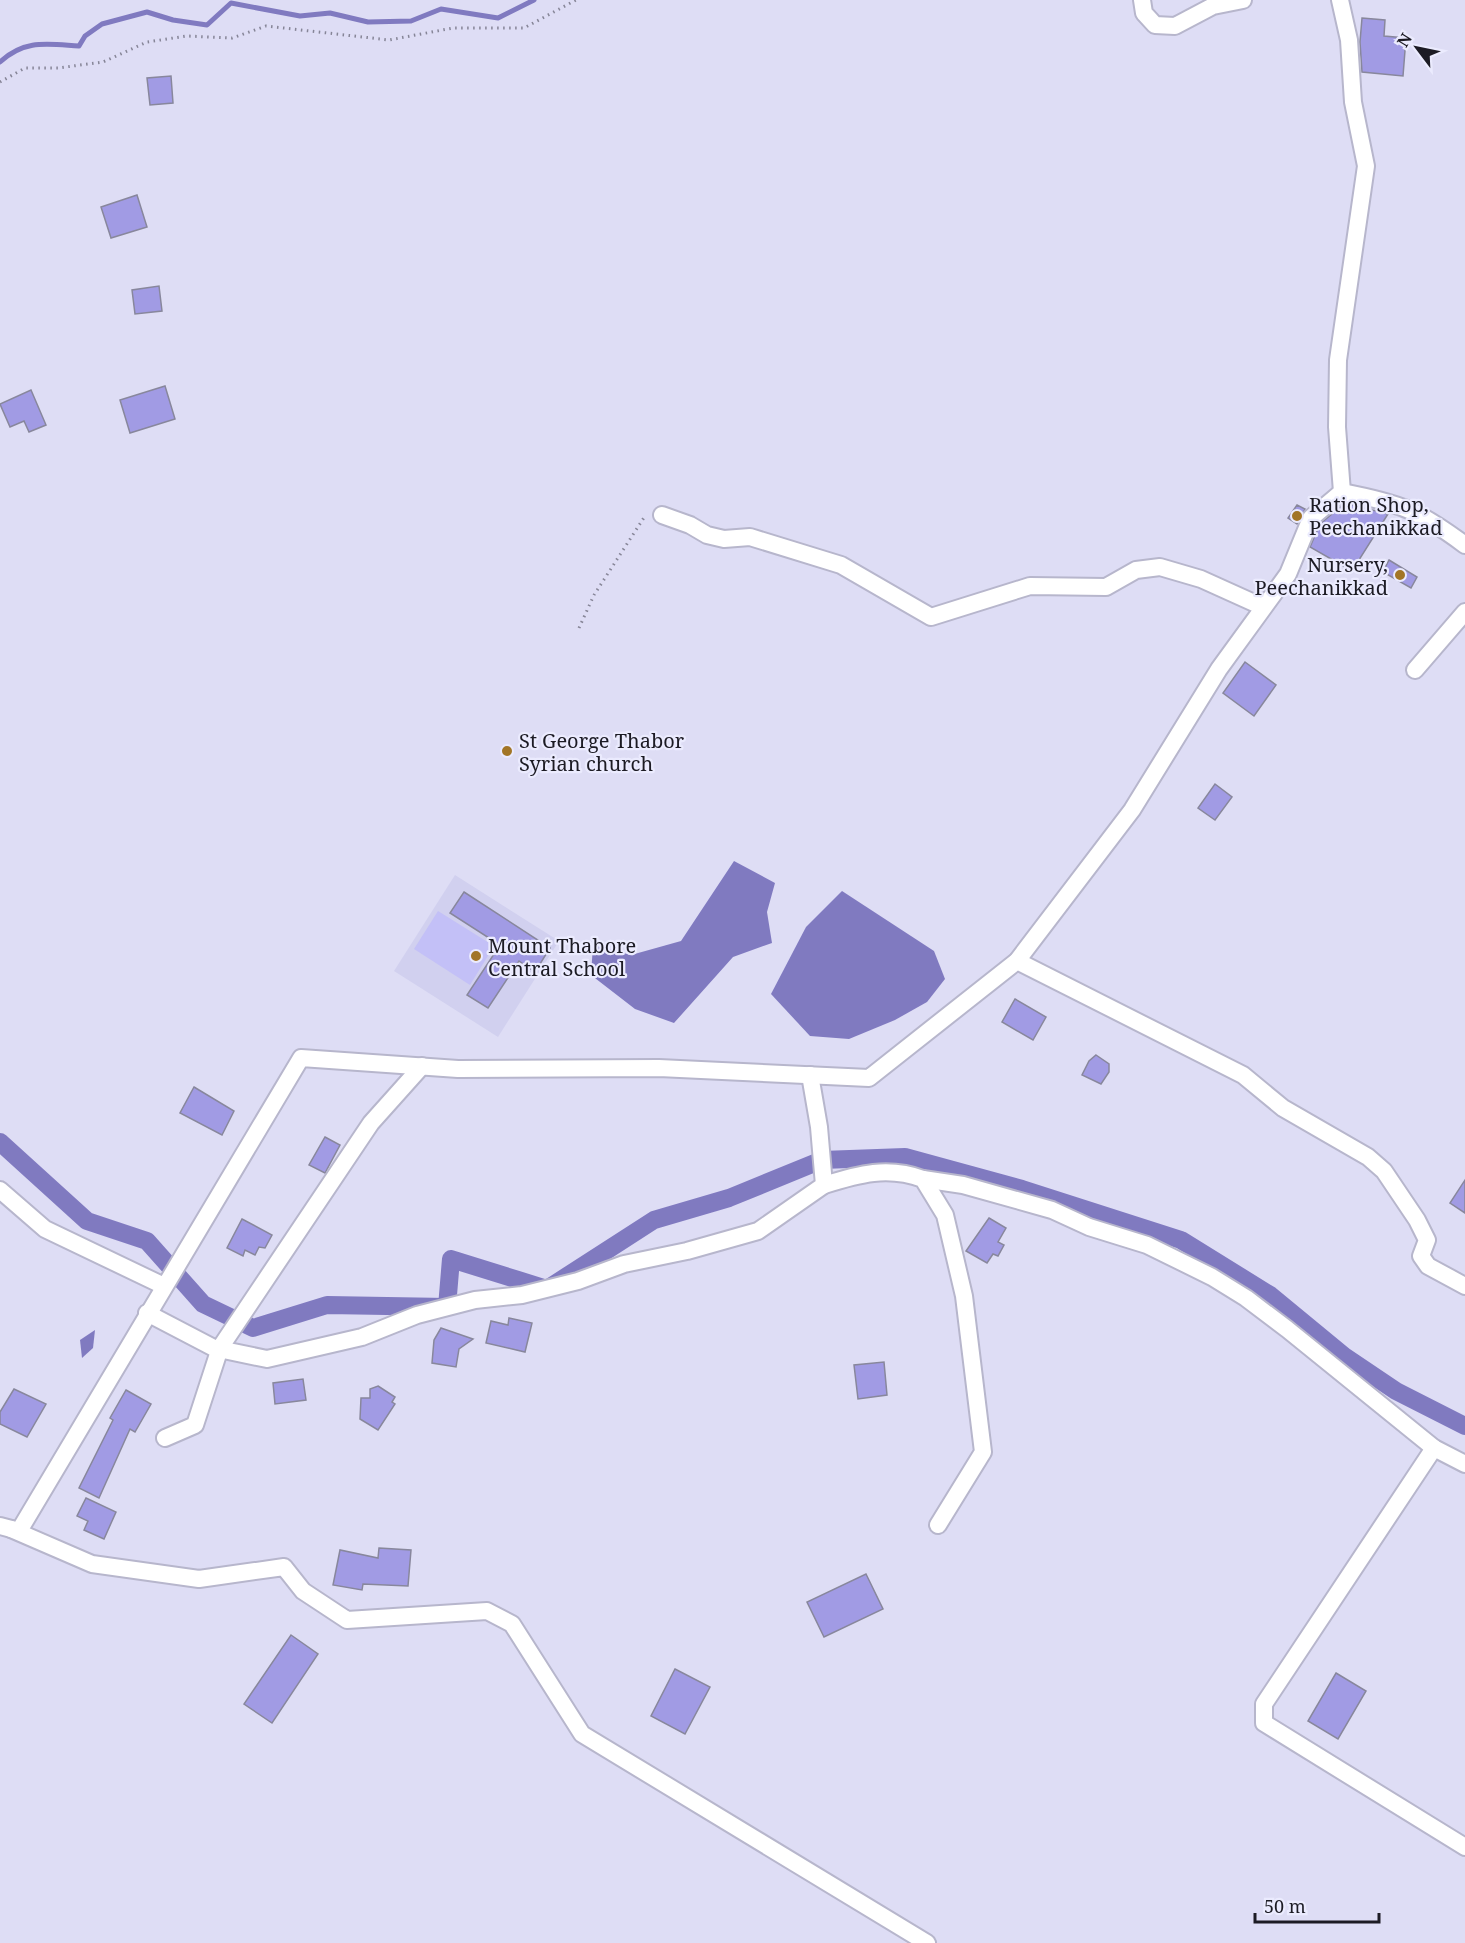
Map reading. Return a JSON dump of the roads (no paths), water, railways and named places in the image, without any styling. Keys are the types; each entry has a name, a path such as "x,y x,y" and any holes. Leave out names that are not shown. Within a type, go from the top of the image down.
{"street":[{"path":"1142,0 1144,12 1155,25 1175,26 1213,6 1243,0"},
{"path":"1340,0 1349,40 1353,102 1366,166 1338,360 1337,427 1342,492"},
{"path":"1342,492 1391,501 1426,516 1465,545"},
{"path":"6,1528 19,1531 301,1058 458,1069 659,1068 869,1078 1017,961 1132,810 1219,669 1288,574 1311,518 1342,492"},
{"path":"662,515 690,525 707,535 724,539 750,537 841,565 931,617 1030,586 1106,587 1136,570 1160,567 1201,579 1263,607"},
{"path":"1415,670 1465,612"},
{"path":"1017,961 1243,1075 1283,1108 1368,1157 1384,1171 1417,1220 1426,1240 1421,1256 1428,1266 1465,1286"},
{"path":"165,1438 195,1425 219,1348 371,1124 422,1066"},
{"path":"810,1075 819,1127 824,1185"},
{"path":"147,1313 219,1348 267,1359 362,1337 417,1315 475,1299 522,1294 579,1281 624,1264 687,1251 758,1231 824,1185 879,1170 902,1171 923,1179 963,1185 1052,1210 1089,1227 1147,1245 1212,1277 1246,1298 1287,1329 1434,1448 1465,1464"},
{"path":"923,1179 945,1215 964,1296 983,1452 938,1525"},
{"path":"0,1190 45,1229 164,1286"},
{"path":"1434,1448 1264,1704 1264,1723 1465,1847"},
{"path":"6,1528 92,1564 199,1579 284,1567 303,1591 347,1620 487,1611 512,1624 582,1734 927,1943"}],"waterway":[{"path":"0,62 28,46 47,44 79,46 85,36 102,24 147,12 173,20 207,25 231,3 300,16 330,13 368,22 411,21 441,9 498,18 534,0"},
{"path":"0,1142 87,1221 147,1241 203,1304 253,1328 327,1305 447,1307 451,1259 547,1289 654,1220 729,1198 822,1160 905,1157 1022,1189 1181,1240 1270,1295 1344,1356 1396,1391 1465,1426"}],"place":[{"name":"Ration Shop, Peechanikkad","path":"1297,516"},
{"name":"Nursery, Peechanikkad","path":"1400,575"},
{"name":"St George Thabor Syrian church","path":"507,751"},
{"name":"Mount Thabore Central School","path":"476,956"}]}
